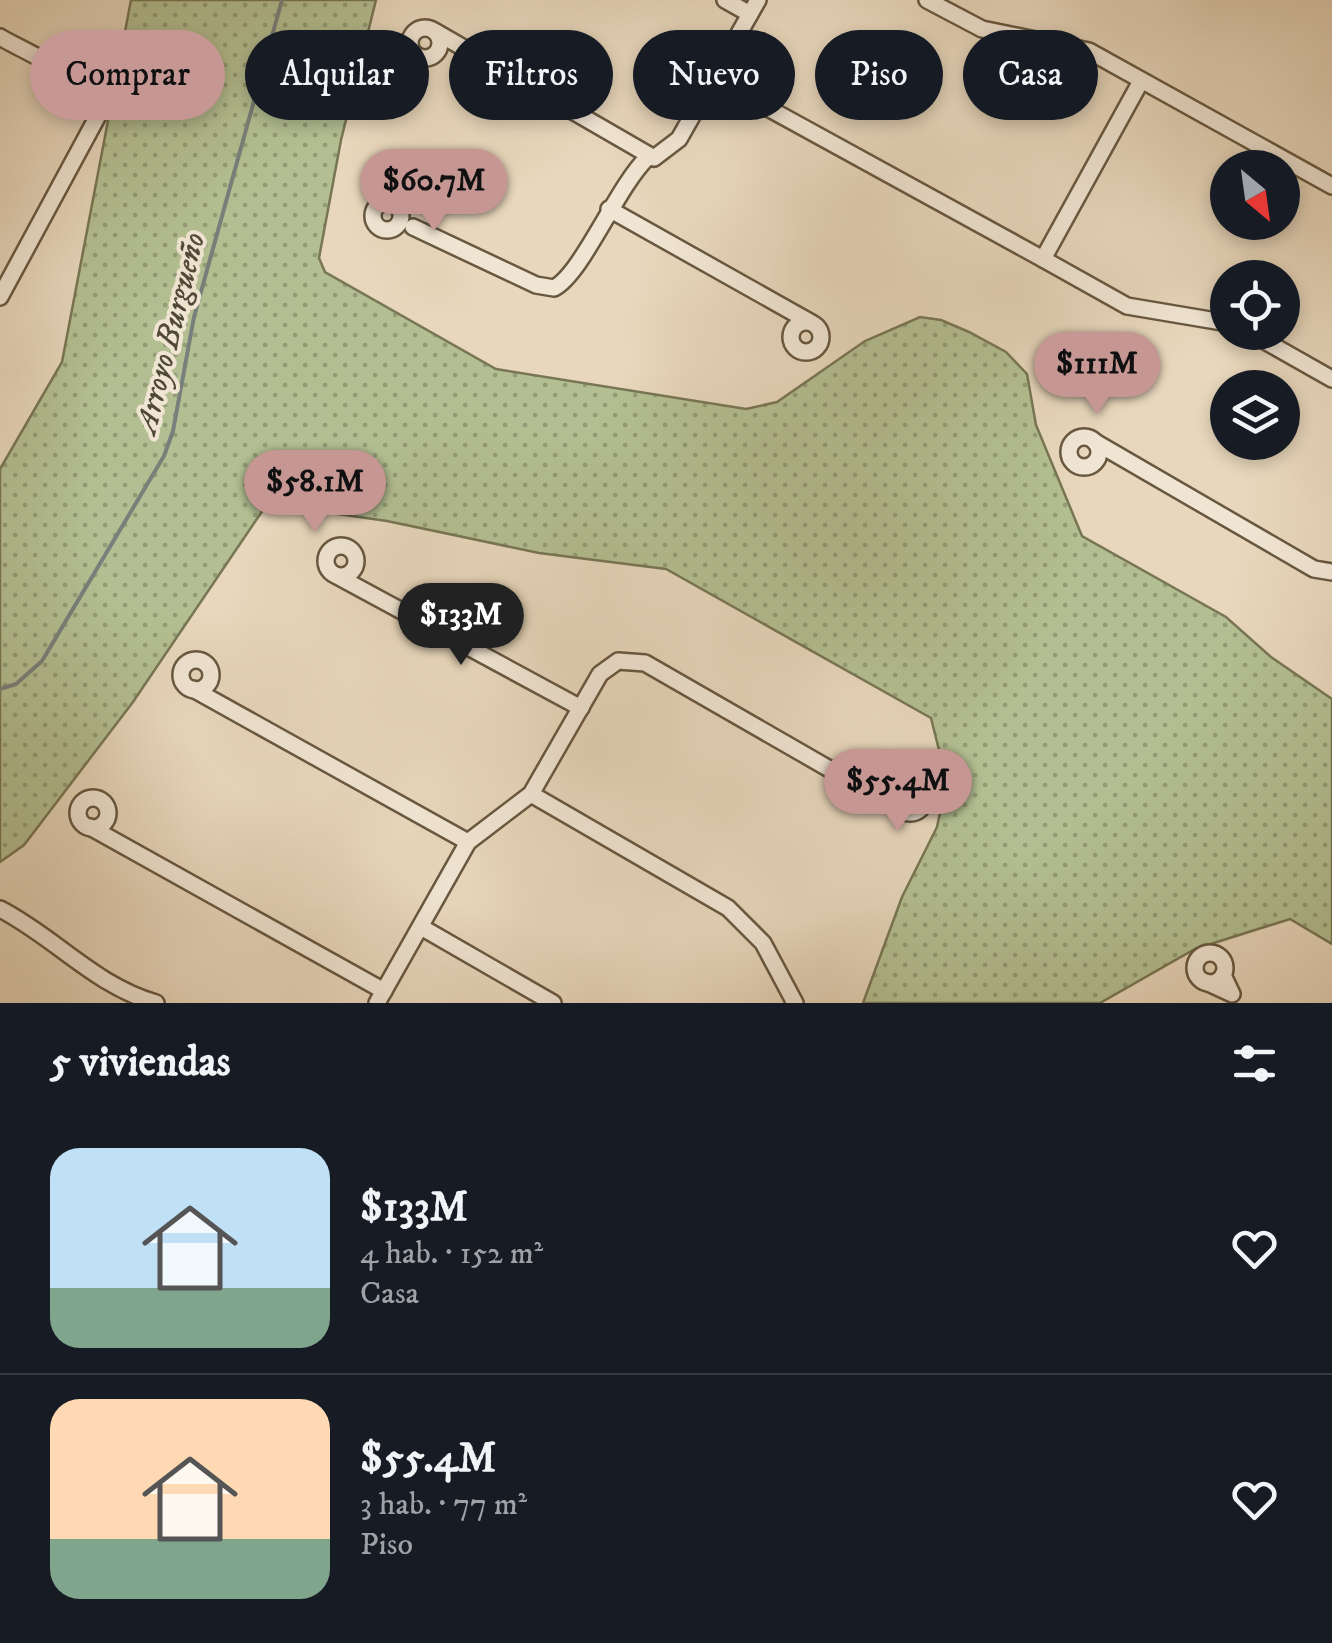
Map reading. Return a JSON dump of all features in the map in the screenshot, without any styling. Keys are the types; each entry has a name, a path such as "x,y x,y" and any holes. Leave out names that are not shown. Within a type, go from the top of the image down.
{"street":[{"path":"725,0 754,7 742,30"},
{"path":"927,0 982,29 1072,44 1332,186"},
{"path":"449,41 436,32 418,30 411,47 421,57 449,49"},
{"path":"436,32 438,50"},
{"path":"0,37 86,87 98,99 101,110 0,296"},
{"path":"1043,259 1142,81"},
{"path":"589,120 626,141 646,158"},
{"path":"398,220 536,285 554,288 568,275 646,158 660,156 679,139 690,120"},
{"path":"790,120 1127,306 1210,320"},
{"path":"609,209 784,311 810,322 822,336 815,349 797,348 784,311"},
{"path":"793,330 810,322"},
{"path":"1281,350 1332,378"},
{"path":"1118,460 1096,461 1084,467 1069,456 1077,439 1095,442 1118,460 1314,569 1332,572"},
{"path":"1095,442 1099,451 1096,461"},
{"path":"363,588 354,568 354,554 337,547 326,562 337,576 581,708"},
{"path":"337,576 354,568"},
{"path":"116,839 103,802 89,798 78,813 90,828 116,839 380,997 468,842 531,794 608,666 625,660 645,663 900,809 918,812 925,794 910,783 898,790 876,792"},
{"path":"219,701 206,663 188,662 182,680 193,690 468,842"},
{"path":"193,690 210,681"},
{"path":"898,790 895,800 900,809"},
{"path":"531,794 728,908 763,943 795,1003"},
{"path":"90,828 107,820"},
{"path":"0,909 90,974 156,1003"},
{"path":"420,927 552,1003"},
{"path":"1232,994 1223,974 1223,960 1206,953 1194,968 1206,982 1248,1003"},
{"path":"1206,982 1223,974"}],"green space":[{"path":"131,0 376,0 368,30 245,30 245,120 346,120 319,258 325,272 496,369 746,409 777,402 865,341 920,317 941,320 1006,352 1027,374 1036,425 1082,536 1226,617 1271,657 1332,699 1332,944 1290,919 1195,949 1100,1003 863,1003 902,897 937,827 944,793 942,762 931,718 666,569 539,553 387,521 267,504 133,702 24,845 0,862 0,469 62,362 108,120 225,120 225,30 125,30"}],"waterway":[{"name":"Arroyo Burgueño","path":"0,689 16,684 42,661 164,456 173,431 194,317 282,0"}]}
